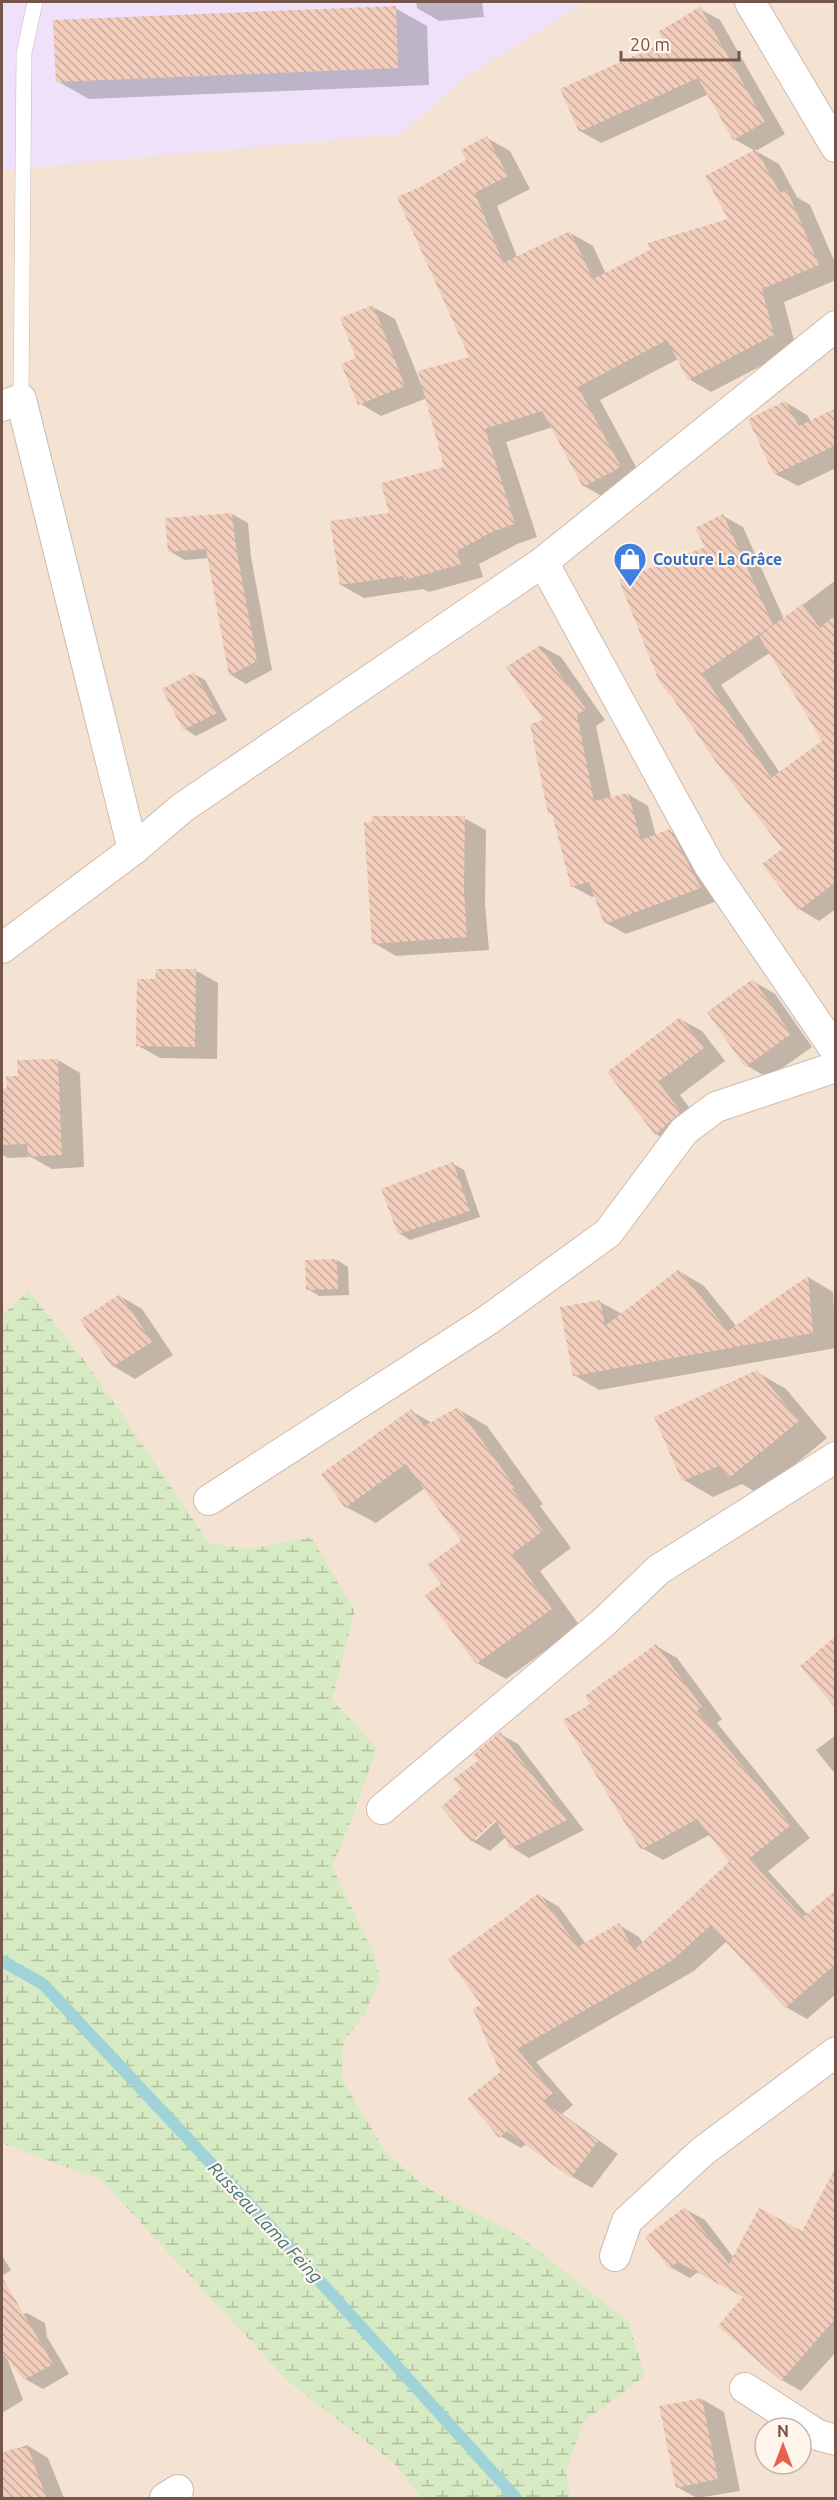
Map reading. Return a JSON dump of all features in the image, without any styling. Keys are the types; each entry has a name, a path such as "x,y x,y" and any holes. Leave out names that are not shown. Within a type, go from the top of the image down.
{"street":[{"path":"750,2 836,147"},
{"path":"2,948 133,850 182,808 543,562 836,326"},
{"path":"11,403 133,850"},
{"path":"543,562 708,865 836,1051"},
{"path":"209,1500 488,1320 608,1233 684,1131 716,1107 836,1067"},
{"path":"382,1809 604,1622 658,1570 836,1457"},
{"path":"615,2256 627,2221 703,2151 836,2052"},
{"path":"745,2388 818,2435 836,2439"}],"lane":[{"path":"11,403 24,52 35,2"}],"shaded area":[{"path":"2,2 835,2 835,2498 2,2498"},
{"path":"2,2 585,2 464,78 401,134 2,170"}],"green space":[{"path":"29,1291 88,1365 209,1543 247,1549 311,1537 355,1611 332,1700 377,1748 332,1866 375,1957 380,1979 364,2015 344,2040 341,2078 385,2151 424,2186 519,2236 628,2321 645,2376 583,2422 566,2471 570,2498 421,2498 394,2463 288,2381 101,2180 2,2143 2,1315"}],"building":[{"path":"396,6 398,68 56,82 53,20"},
{"path":"700,7 765,122 733,140 698,78 579,132 560,89 665,42 658,32"},
{"path":"487,136 508,176 475,193 503,263 570,231 593,279 650,250 648,243 728,219 705,176 756,149 780,193 787,190 819,265 762,289 774,335 688,380 667,340 578,387 621,467 583,487 542,411 485,429 515,524 494,531 457,551 461,564 405,580 403,576 340,585 330,521 389,513 381,483 444,467 418,371 469,357 397,197 422,186 466,160 461,150"},
{"path":"373,305 405,386 358,405 341,364 356,358 340,318"},
{"path":"785,401 799,426 836,408 836,445 774,475 748,419"},
{"path":"232,513 257,661 229,676 206,549 168,552 165,518"},
{"path":"723,514 773,625 702,673 771,778 822,741 759,636 802,604 820,628 836,614 836,882 798,911 762,864 782,849 714,759 658,679 619,580 705,547 695,528"},
{"path":"539,646 586,709 577,715 594,801 628,793 641,840 670,829 701,888 604,924 589,882 571,887 552,814 548,814 530,724 543,720 506,667"},
{"path":"194,672 217,713 183,730 162,689"},
{"path":"372,816 465,816 464,891 467,937 372,944 364,822 372,822"},
{"path":"156,969 196,969 195,1047 136,1046 137,979 155,979"},
{"path":"753,979 791,1034 745,1067 707,1012"},
{"path":"680,1017 704,1048 658,1082 681,1112 655,1135 607,1072"},
{"path":"58,1059 62,1155 28,1157 27,1144 2,1145 2,1089 7,1088 6,1076 18,1076 17,1060"},
{"path":"453,1162 470,1211 398,1234 381,1189"},
{"path":"337,1259 338,1289 306,1290 305,1260"},
{"path":"679,1269 728,1331 808,1276 813,1333 573,1376 560,1307 600,1300 605,1326"},
{"path":"120,1294 152,1342 112,1367 80,1320"},
{"path":"757,1370 799,1421 729,1478 719,1466 682,1481 654,1417"},
{"path":"458,1407 515,1487 512,1489 543,1531 512,1554 552,1609 476,1664 425,1595 441,1584 427,1565 461,1541 406,1464 345,1508 321,1474 411,1409 424,1426"},
{"path":"836,1636 836,1709 800,1666"},
{"path":"656,1644 702,1707 697,1711 791,1825 749,1859 803,1917 836,1890 836,1964 785,2008 711,1925 673,1960 517,2049 553,2093 543,2101 598,2141 571,2178 507,2131 499,2138 467,2099 500,2072 473,2009 480,2005 487,2013 448,1959 539,1893 578,1947 619,1923 634,1950 729,1862 697,1819 641,1850 563,1720 590,1704 585,1696"},
{"path":"500,1732 567,1820 510,1849 496,1820 471,1842 441,1807 461,1789 453,1779 478,1761 473,1755"},
{"path":"836,2167 836,2318 781,2381 718,2326 743,2297 678,2262 669,2268 645,2237 685,2207 729,2264 759,2208 802,2231"},
{"path":"2,2277 53,2364 24,2380 2,2353"},
{"path":"702,2398 718,2479 676,2488 659,2406"},
{"path":"15,2448 28,2448 47,2499 2,2499 2,2453"}],"waterway":[{"name":"Russeau Lama Feing","path":"2,1961 43,1984 278,2235 516,2498"}],"place":[{"name":"Couture La Grâce","path":"630,588"}]}
